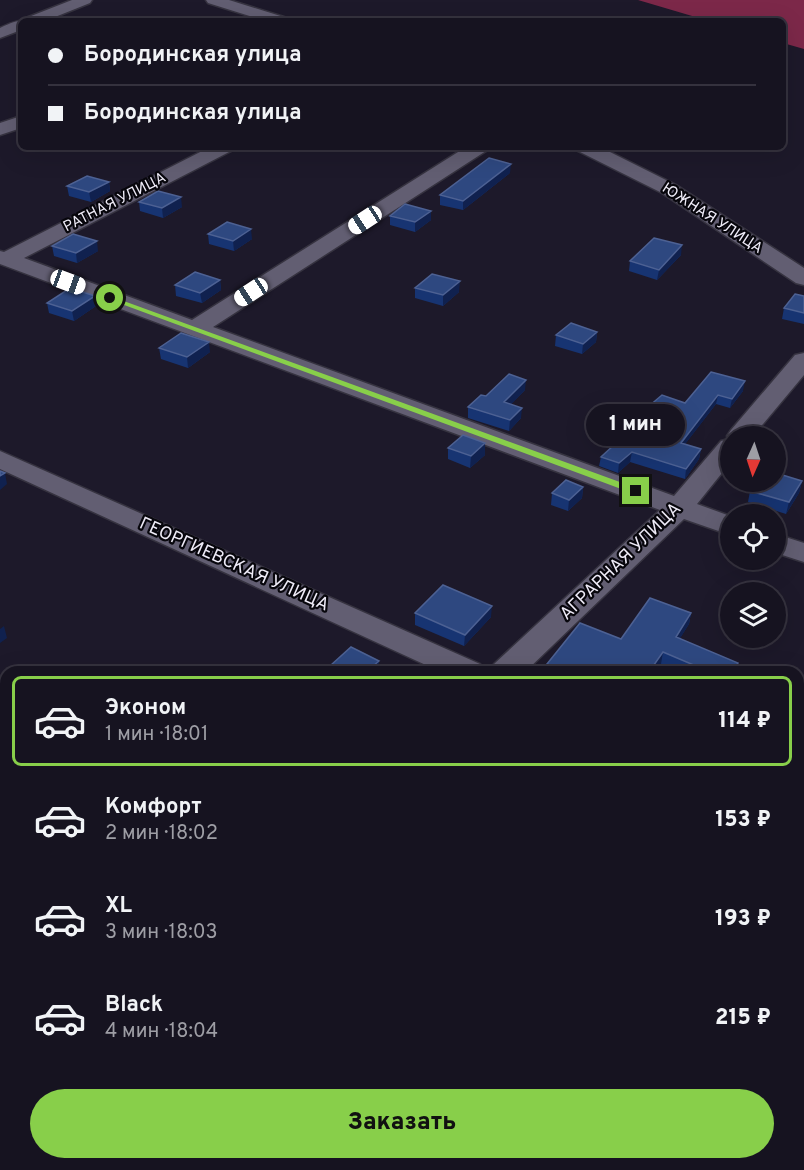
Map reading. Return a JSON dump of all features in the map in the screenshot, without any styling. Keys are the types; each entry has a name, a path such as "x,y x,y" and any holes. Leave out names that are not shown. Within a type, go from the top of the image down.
{"street":[{"path":"39,18 86,0"},
{"path":"213,0 259,18"},
{"path":"0,18 18,23"},
{"path":"0,33 18,25"},
{"path":"0,130 18,122"},
{"name":"РАТНАЯ УЛИЦА","path":"3,258 218,150"},
{"path":"194,329 474,150"},
{"name":"ЮЖНАЯ УЛИЦА","path":"591,150 669,189 804,278"},
{"path":"3,258 720,522"},
{"path":"748,426 804,360"},
{"name":"ГЕОРГИЕВСКАЯ УЛИЦА","path":"0,459 456,666"},
{"name":"АГРАРНАЯ УЛИЦА","path":"511,666 680,507 720,459"},
{"path":"786,547 804,553"}],"shaded area":[{"path":"638,0 804,0 804,49 786,44 786,18 699,18"}],"building":[{"path":"489,158 511,164 463,201 440,195"},
{"path":"87,176 109,182 89,192 67,186"},
{"path":"158,191 181,197 162,208 139,202"},
{"path":"405,204 431,211 415,222 390,216"},
{"path":"227,222 251,229 233,241 208,234"},
{"path":"73,234 97,241 76,253 52,246"},
{"path":"654,238 682,245 659,270 630,261"},
{"path":"195,272 220,280 200,293 175,285"},
{"path":"432,274 460,281 443,295 415,288"},
{"path":"70,288 95,296 72,311 47,303"},
{"path":"795,294 804,296 804,313 784,308"},
{"path":"571,323 597,332 583,344 556,335"},
{"path":"181,333 209,342 187,357 159,348"},
{"path":"711,372 745,381 732,399 718,395 681,443 701,449 686,469 632,452 619,463 601,457 628,432 622,429 662,395 685,403"},
{"path":"509,374 526,380 504,402 522,408 510,420 468,407 481,395 486,396"},
{"path":"463,435 485,443 471,456 448,448"},
{"path":"786,476 802,481 789,502 754,492 786,492"},
{"path":"566,480 583,487 569,500 552,493"},
{"path":"443,585 492,606 465,635 415,613"},
{"path":"650,598 691,613 676,637 738,663 736,666 696,666 663,652 653,666 552,666 547,664 580,623 621,639"},
{"path":"351,647 379,661 373,666 331,665"}],"route":[{"path":"110,298 636,491"}]}
